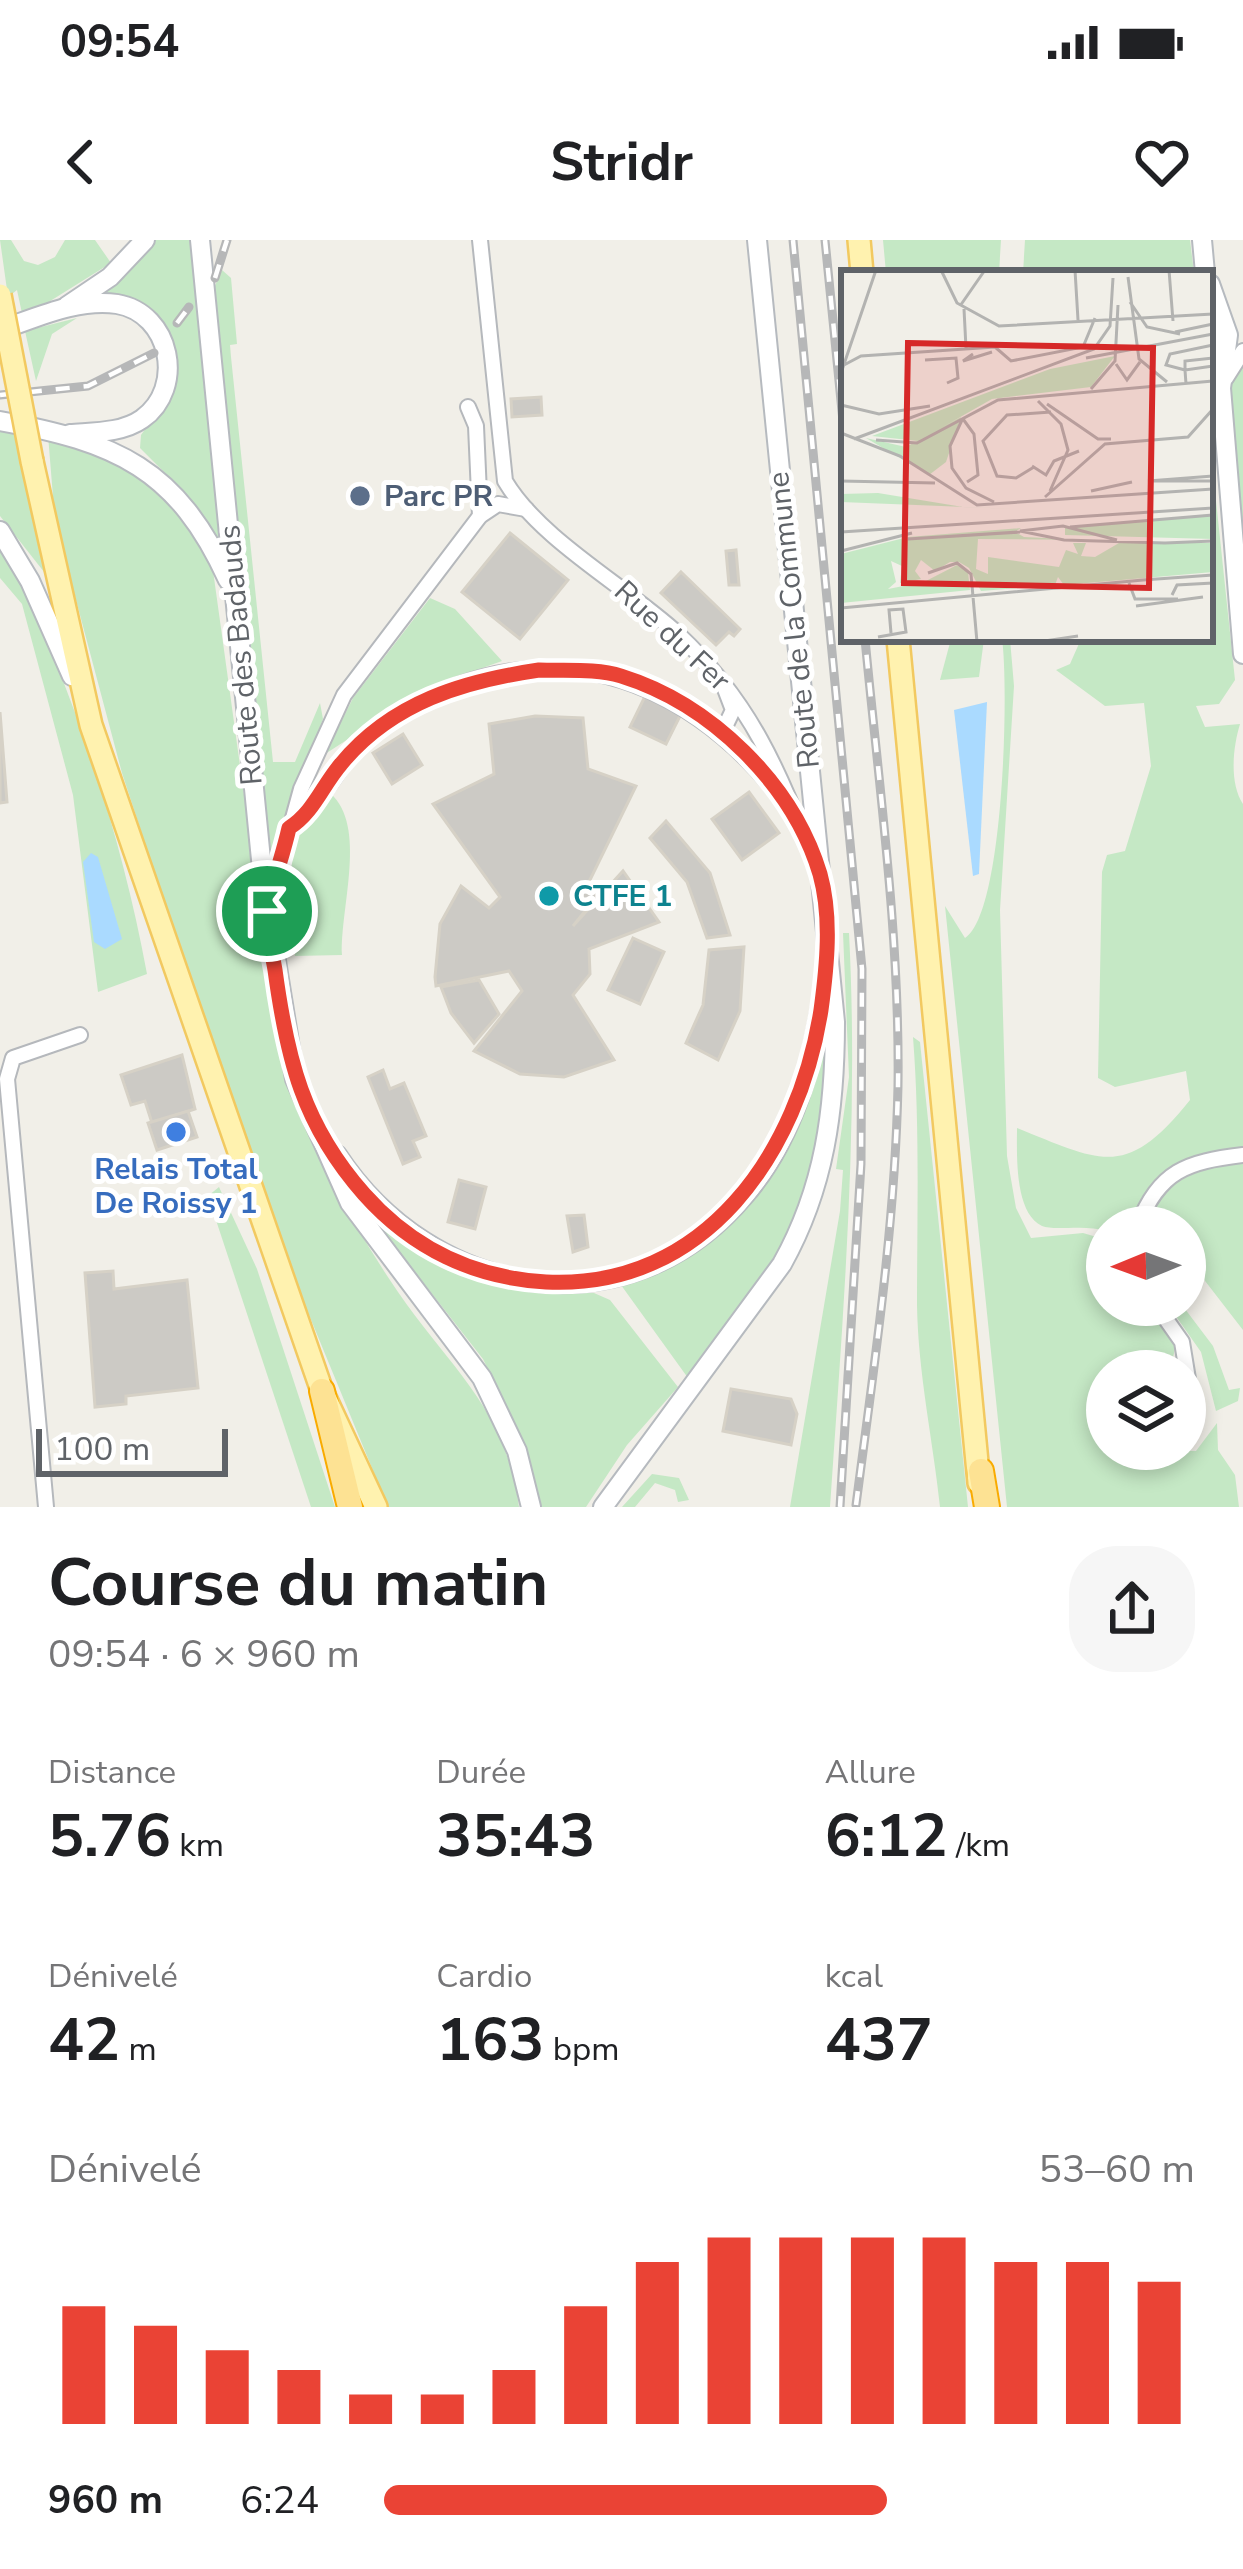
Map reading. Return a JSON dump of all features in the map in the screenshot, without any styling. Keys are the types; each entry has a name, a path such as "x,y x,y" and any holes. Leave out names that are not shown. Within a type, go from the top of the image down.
{"highway":[{"path":"322,1391 350,1507"},
{"path":"981,1471 987,1507"}],"main road":[{"path":"59,310 110,277 145,240"},
{"name":"Route des Badauds","path":"200,240 267,911 284,1036 306,1112 350,1203 482,1378 517,1451 530,1507"},
{"name":"Route de la Commune","path":"602,1507 756,1304 802,1228 829,1140 835,1022 757,240"},
{"path":"859,240 862,270"},
{"path":"1202,240 1205,270"},
{"path":"1213,294 1230,339 1215,387 1243,654"},
{"path":"0,295 91,725"},
{"path":"0,330 59,310 99,304 126,307 156,328 168,358 167,384 143,418 112,430 70,434"},
{"path":"0,421 70,434 132,459 160,478 191,510 236,597"},
{"path":"0,531 31,581 91,725 322,1391 376,1507"},
{"path":"898,642 981,1471 977,1507"},
{"path":"306,1112 386,1219 458,1264 527,1281 623,1273 683,1248 717,1223 767,1165 807,1081 829,958"}],"street":[{"name":"Rue du Fer","path":"480,240 502,471 511,491 679,635 723,685 764,740 821,878"},
{"path":"468,407 476,426 480,516"},
{"path":"267,911 318,746 344,695 480,516 498,504 526,508"},
{"path":"289,828 307,817 341,763 369,736 436,694 476,679 539,670 619,674 676,702 747,754 798,819"},
{"path":"722,734 733,710 723,685"},
{"path":"46,1507 7,1079 13,1058 80,1035"},
{"path":"1146,1206 1150,1195 1190,1161 1243,1155"}],"green space":[{"path":"0,240 11,240 24,261 38,265 55,257 65,240 95,240 111,263 23,318 17,290 8,297"},
{"path":"150,240 193,240 225,561 185,493 140,448 141,435 170,394 160,321 93,296"},
{"path":"883,240 1001,240 999,270 886,270"},
{"path":"1025,240 1190,240 1194,270 1023,270"},
{"path":"222,270 231,278 237,344 230,345 231,357 273,762 295,762 320,703 323,719 283,821 271,878 214,288"},
{"path":"77,318 52,334 36,381 25,331"},
{"path":"1243,359 1243,542 1227,386"},
{"path":"0,431 16,432 48,577 0,516"},
{"path":"48,435 99,452 121,465 160,496 211,556 282,1069 319,1156 364,1239 489,1416 512,1472 519,1507 388,1507 263,1203 122,773 55,521"},
{"path":"1213,472 1235,680 1219,704 1196,706 1205,727 1240,724 1234,765 1243,804 1243,1150 1201,1156 1172,1167 1140,1206 1086,1206 1086,1228 1042,1226 1026,1209 1017,1128 1071,1149 1111,1157 1148,1143 1190,1100 1186,1071 1115,1087 1098,1078 1102,872 1107,855 1125,851 1151,766 1144,703 1105,706 1056,670 1070,664 1080,642 1213,642"},
{"path":"0,551 11,561 74,711 109,815 136,921 147,974 98,992 73,795 22,604 0,578"},
{"path":"430,598 455,609 502,661 429,687 325,754 353,698"},
{"path":"950,642 984,642 979,677 940,680"},
{"path":"1002,642 1010,642 1014,686 1000,910 1007,1156 1016,1208 1031,1238 1086,1234 1086,1326 1166,1326 1177,1340 1175,1350 1086,1350 1086,1470 1206,1470 1206,1438 1217,1423 1218,1450 1235,1475 1239,1507 1007,1507 945,906 965,938 978,920 996,846 1005,703"},
{"path":"330,793 348,826 350,846 342,955 295,956 289,899 294,833"},
{"path":"843,933 849,933 852,1005 851,1149 830,1507 790,1507 840,1211 843,1170 836,1169 849,1077"},
{"path":"827,1032 823,1126 805,1196 773,1260 688,1378 621,1285 708,1240 747,1205 778,1153"},
{"path":"913,1037 920,1042 968,1507 940,1507 923,1381 917,1305"},
{"path":"1243,1162 1243,1330 1206,1282 1206,1206 1154,1206 1170,1187 1210,1168"},
{"path":"219,1187 257,1269 335,1507 311,1507 208,1196"},
{"path":"368,1212 449,1269 540,1293 594,1293 610,1300 678,1387 627,1445 586,1507 538,1507 521,1437 483,1359"},
{"path":"1183,1326 1198,1326 1213,1346 1229,1390 1240,1388 1238,1401 1216,1411 1206,1350 1200,1350"},
{"path":"652,1474 679,1478 689,1500 678,1502 675,1490 655,1483 635,1507 622,1507"}],"water":[{"path":"987,702 979,874 973,876 954,710"},
{"path":"91,853 98,857 122,939 105,949 94,942 83,862"}],"building":[{"path":"541,397 542,415 512,417 511,399"},
{"path":"510,533 568,580 520,639 462,592"},
{"path":"736,550 739,585 729,585 726,551"},
{"path":"681,572 740,629 734,636 729,632 716,645 661,593"},
{"path":"652,682 688,700 666,744 630,727"},
{"path":"0,712 7,802 0,803"},
{"name":"CTFE 1","path":"535,716 583,718 588,769 636,786 586,888 598,895 573,926 623,871 659,922 589,949 590,974 573,995 614,1060 564,1077 520,1074 474,1051 522,991 509,971 436,986 435,977 440,924 461,886 489,908 500,897 433,804 494,774 489,724"},
{"path":"403,734 422,765 392,784 373,753"},
{"path":"749,792 779,833 742,860 712,819"},
{"path":"666,821 710,873 730,935 707,938 687,882 650,838"},
{"path":"633,938 664,952 640,1004 608,990"},
{"path":"744,947 740,1011 718,1060 686,1043 703,1005 709,950"},
{"path":"479,980 499,1014 474,1043 451,1013 441,987"},
{"path":"182,1055 195,1109 152,1123 145,1101 131,1105 121,1075"},
{"path":"383,1070 390,1089 404,1083 426,1136 413,1141 420,1157 403,1164 368,1077"},
{"path":"188,1111 197,1137 157,1150 148,1123"},
{"path":"459,1180 486,1187 475,1229 448,1222"},
{"path":"584,1215 588,1247 573,1252 567,1216"},
{"path":"113,1271 114,1289 187,1280 198,1388 126,1396 126,1404 95,1407 85,1273"},
{"path":"731,1389 791,1399 797,1414 791,1445 723,1431"}],"railway":[{"path":"215,278 227,240"},
{"path":"793,240 862,969 861,1164 840,1507"},
{"path":"825,240 841,401"},
{"path":"177,323 189,307"},
{"path":"0,395 88,386 154,353"},
{"path":"856,1505 888,1244 898,1086 892,918 865,642"}],"place":[{"name":"Parc PR","path":"360,496"},
{"name":"CTFE 1","path":"549,896"},
{"name":"Relais Total De Roissy 1","path":"176,1132"}],"route":[{"path":"539,670 619,674 693,712 747,754 798,819 821,878 829,958 807,1081 788,1128 744,1197 683,1248 606,1278 527,1281 485,1273 431,1250 386,1219 306,1112 284,1036 267,911 289,828 307,817 341,763 403,712 476,679 539,670"}]}
